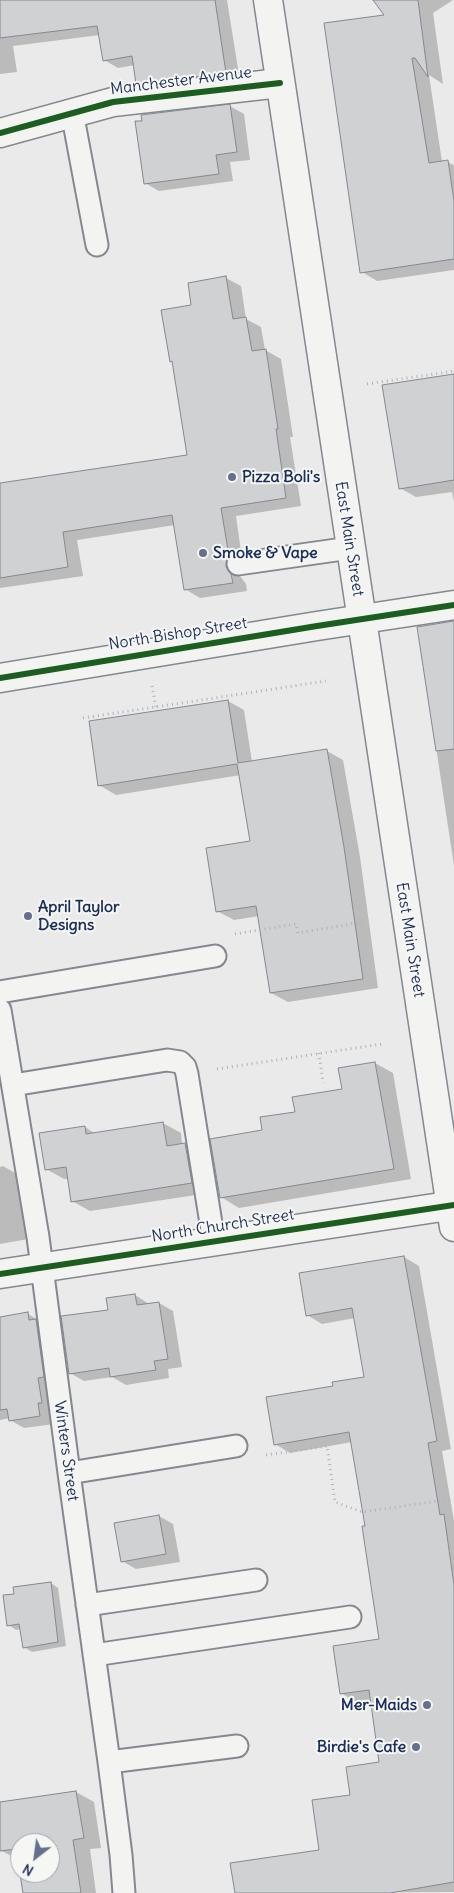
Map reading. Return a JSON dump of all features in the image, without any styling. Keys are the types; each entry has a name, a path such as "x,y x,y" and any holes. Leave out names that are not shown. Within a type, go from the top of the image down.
{"main road":[{"name":"East Main Street","path":"268,0 350,548 453,1212"},
{"name":"Manchester Avenue","path":"0,133 112,102 280,83"},
{"name":"North Bishop Street","path":"0,678 454,605"},
{"name":"North Church Street","path":"0,1274 214,1242 453,1212"}],"lane":[{"path":"72,112 97,245"},
{"path":"238,564 350,548"},
{"path":"0,992 215,956"},
{"name":"Winters Street","path":"0,1010 38,1237 110,1762 124,1893"},
{"path":"13,1085 167,1060 180,1062 188,1074 214,1242"},
{"path":"69,1473 236,1446"},
{"path":"87,1605 256,1580"},
{"path":"94,1655 350,1617"},
{"path":"110,1762 236,1746"}],"path":[{"path":"367,384 454,371"},
{"path":"83,718 326,681"},
{"path":"232,934 296,924 298,933 364,922"},
{"path":"188,1074 382,1044"},
{"path":"319,1053 323,1082"},
{"path":"236,1446 253,1457 327,1446 336,1502 362,1512 453,1499"}],"building":[{"path":"0,0 215,0 226,73 136,84 132,56 103,61 97,26 0,38"},
{"path":"373,0 418,0 428,77 415,58 412,58 429,163 448,160 454,201 454,259 360,273 324,23 384,15"},
{"path":"230,104 237,152 216,155 219,174 144,184 135,121 142,121 141,115"},
{"path":"226,276 233,319 246,317 252,351 266,349 286,498 221,508 229,556 226,566 231,574 233,583 184,590 172,515 63,532 68,567 0,578 0,483 187,455 172,361 170,362 161,310 191,305 188,283"},
{"path":"454,374 454,480 399,489 382,385"},
{"path":"454,621 454,749 436,751 417,627"},
{"path":"228,700 238,763 327,749 344,847 363,979 270,993 256,906 216,912 206,848 250,841 237,764 98,786 89,721"},
{"path":"375,1062 394,1169 220,1198 210,1139 262,1130 260,1117 295,1112 292,1097 342,1089 338,1068"},
{"path":"163,1122 167,1146 185,1143 192,1183 71,1202 66,1167 45,1170 39,1133 85,1126 86,1134"},
{"path":"404,1256 437,1441 428,1443 440,1515 444,1514 454,1585 454,1882 390,1893 235,1893 230,1863 319,1850 312,1800 350,1795 346,1767 379,1762 369,1690 340,1694 333,1646 379,1639 362,1526 365,1526 349,1432 274,1445 266,1397 333,1386 332,1382 364,1377 352,1308 306,1316 299,1273"},
{"path":"135,1294 137,1305 159,1302 168,1359 154,1361 156,1370 110,1377 109,1368 69,1374 61,1316 108,1310 106,1298"},
{"path":"28,1312 29,1320 36,1319 44,1377 38,1378 42,1403 38,1403 40,1416 9,1421 7,1409 0,1410 0,1317"},
{"path":"159,1515 166,1554 121,1562 114,1523"},
{"path":"51,1582 58,1642 23,1648 19,1624 7,1626 3,1595 14,1594 13,1587"},
{"path":"76,1791 84,1838 73,1840 81,1893 23,1893 21,1883 60,1883 60,1833 10,1833 10,1850 0,1851 0,1802"}],"cycle path":[{"path":"0,133 113,102 280,83"},
{"path":"0,678 454,605"},
{"path":"0,1274 454,1205"}],"place":[{"name":"Pizza Boli's","path":"232,477"},
{"name":"Smoke & Vape","path":"203,553"},
{"name":"April Taylor Designs","path":"28,916"},
{"name":"Mer-Maids","path":"427,1705"},
{"name":"Birdie's Cafe","path":"416,1747"}]}
